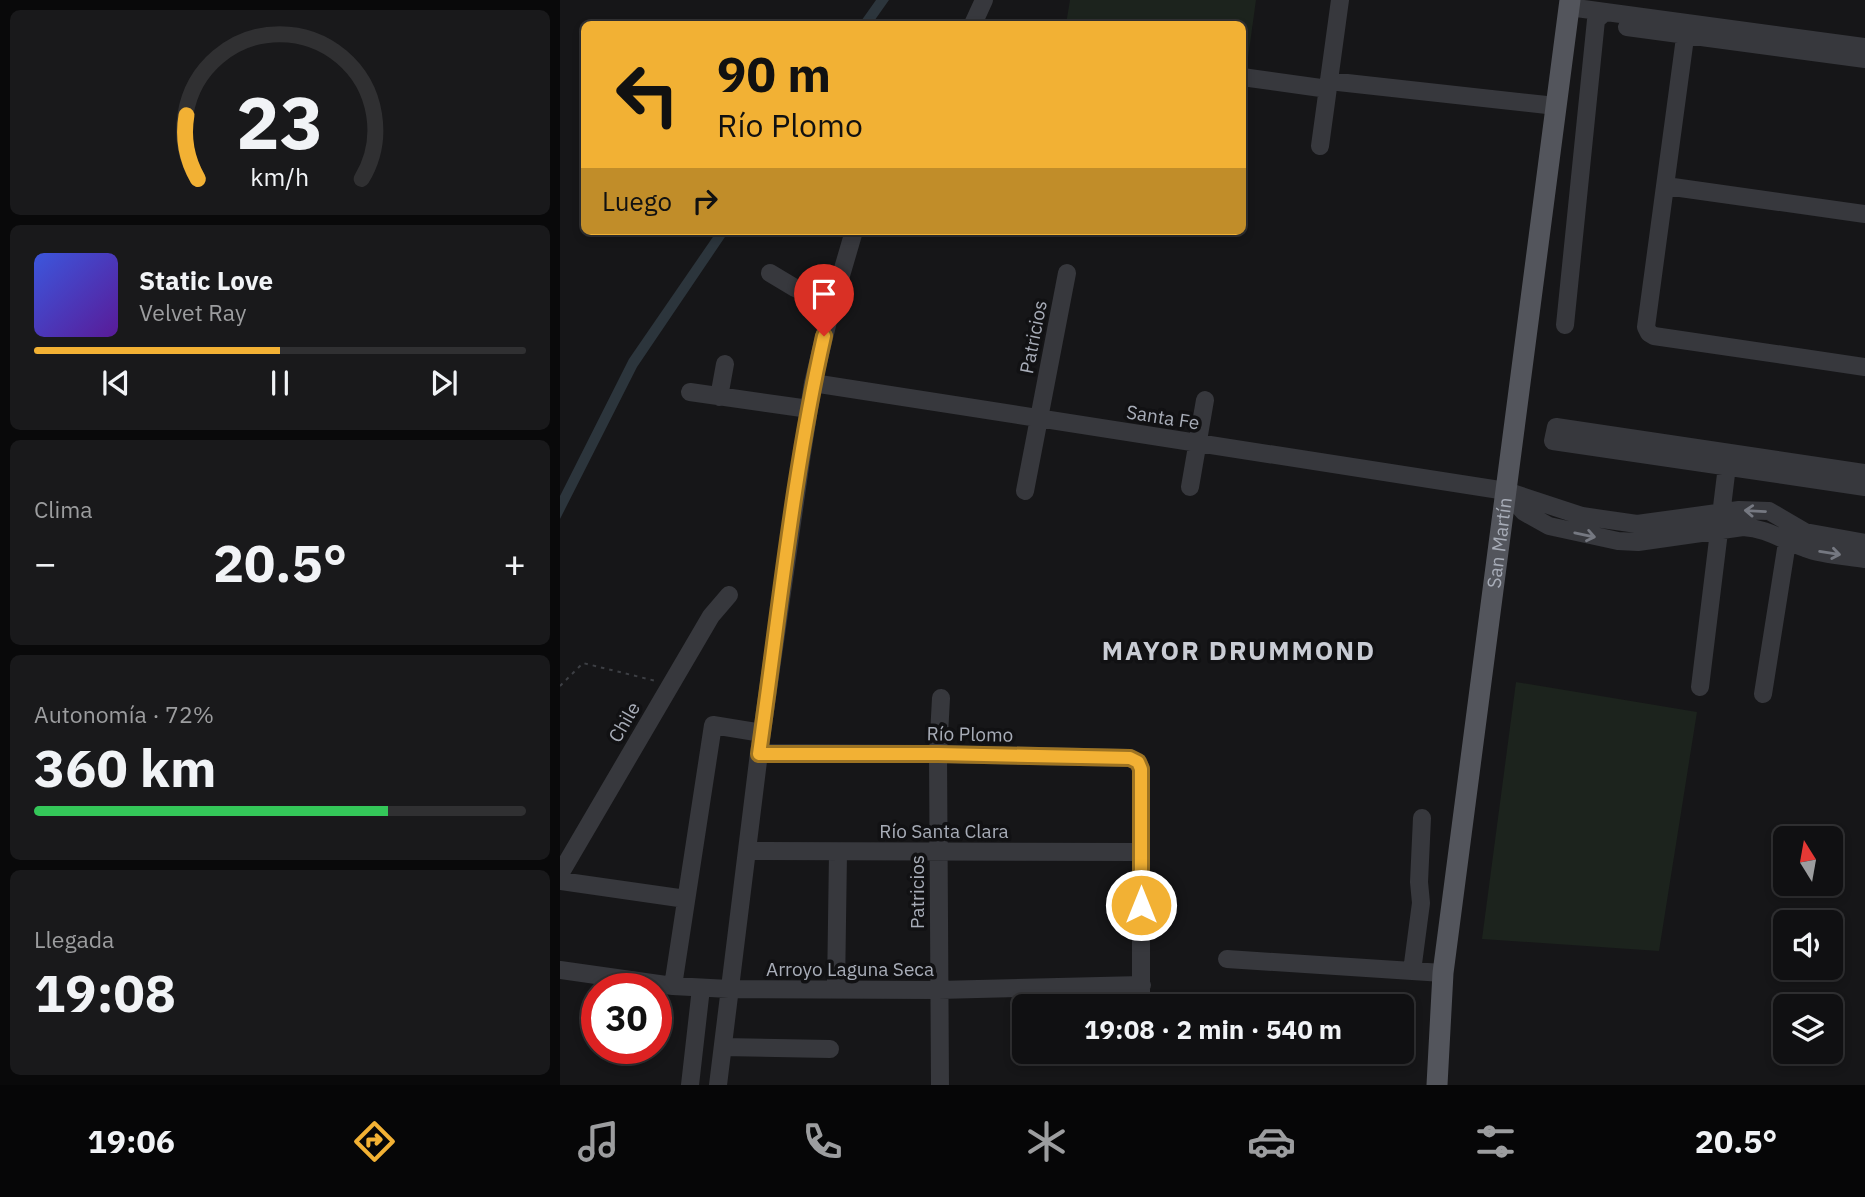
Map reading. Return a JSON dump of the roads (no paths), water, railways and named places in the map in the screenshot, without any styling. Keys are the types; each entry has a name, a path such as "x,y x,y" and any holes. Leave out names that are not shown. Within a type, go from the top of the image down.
{"main road":[{"name":"San Martín","path":"1437,1085 1443,973 1556,106 1586,9"}],"street":[{"path":"974,21 984,0"},
{"path":"1320,146 1340,0"},
{"path":"1565,326 1586,9 1686,30 1865,59"},
{"path":"1686,30 1865,47"},
{"path":"1686,30 1646,327 1649,334 1654,337 1865,367"},
{"path":"1246,77 1556,106"},
{"path":"1666,186 1865,214"},
{"path":"719,1085 759,754 813,383 832,306 854,235"},
{"path":"771,273 832,306"},
{"name":"Patricios","path":"1025,491 1067,273"},
{"path":"719,397 725,364"},
{"name":"Santa Fe","path":"813,383 1506,491 1637,533"},
{"path":"690,392 809,409"},
{"path":"1190,487 1205,400"},
{"path":"1865,472 1556,427 1553,441 1865,487"},
{"path":"1700,687 1727,466"},
{"path":"1506,491 1524,512 1549,526 1604,539 1720,522 1752,509 1769,511 1813,535 1865,543"},
{"path":"1549,526 1553,507"},
{"path":"1720,522 1770,531 1808,550 1865,559"},
{"path":"1763,694 1790,523"},
{"name":"Chile","path":"560,874 670,684 712,615 729,595"},
{"name":"Patricios","path":"940,1085 938,754 941,698"},
{"path":"673,986 713,726 762,733"},
{"name":"Río Plomo","path":"759,754 1130,758 1138,762 1141,769 1141,852"},
{"path":"1412,971 1421,904 1419,882 1422,818"},
{"name":"Río Santa Clara","path":"747,851 1141,852"},
{"path":"1141,852 1142,994"},
{"path":"836,990 838,853"},
{"path":"560,881 686,899"},
{"path":"1227,959 1443,973"},
{"name":"Arroyo Laguna Seca","path":"560,970 673,986 729,989 938,990 1142,985"},
{"path":"690,1085 701,988"},
{"path":"723,1047 830,1049"}],"district":[{"name":"MAYOR DRUMMOND","path":"1239,650"}]}
